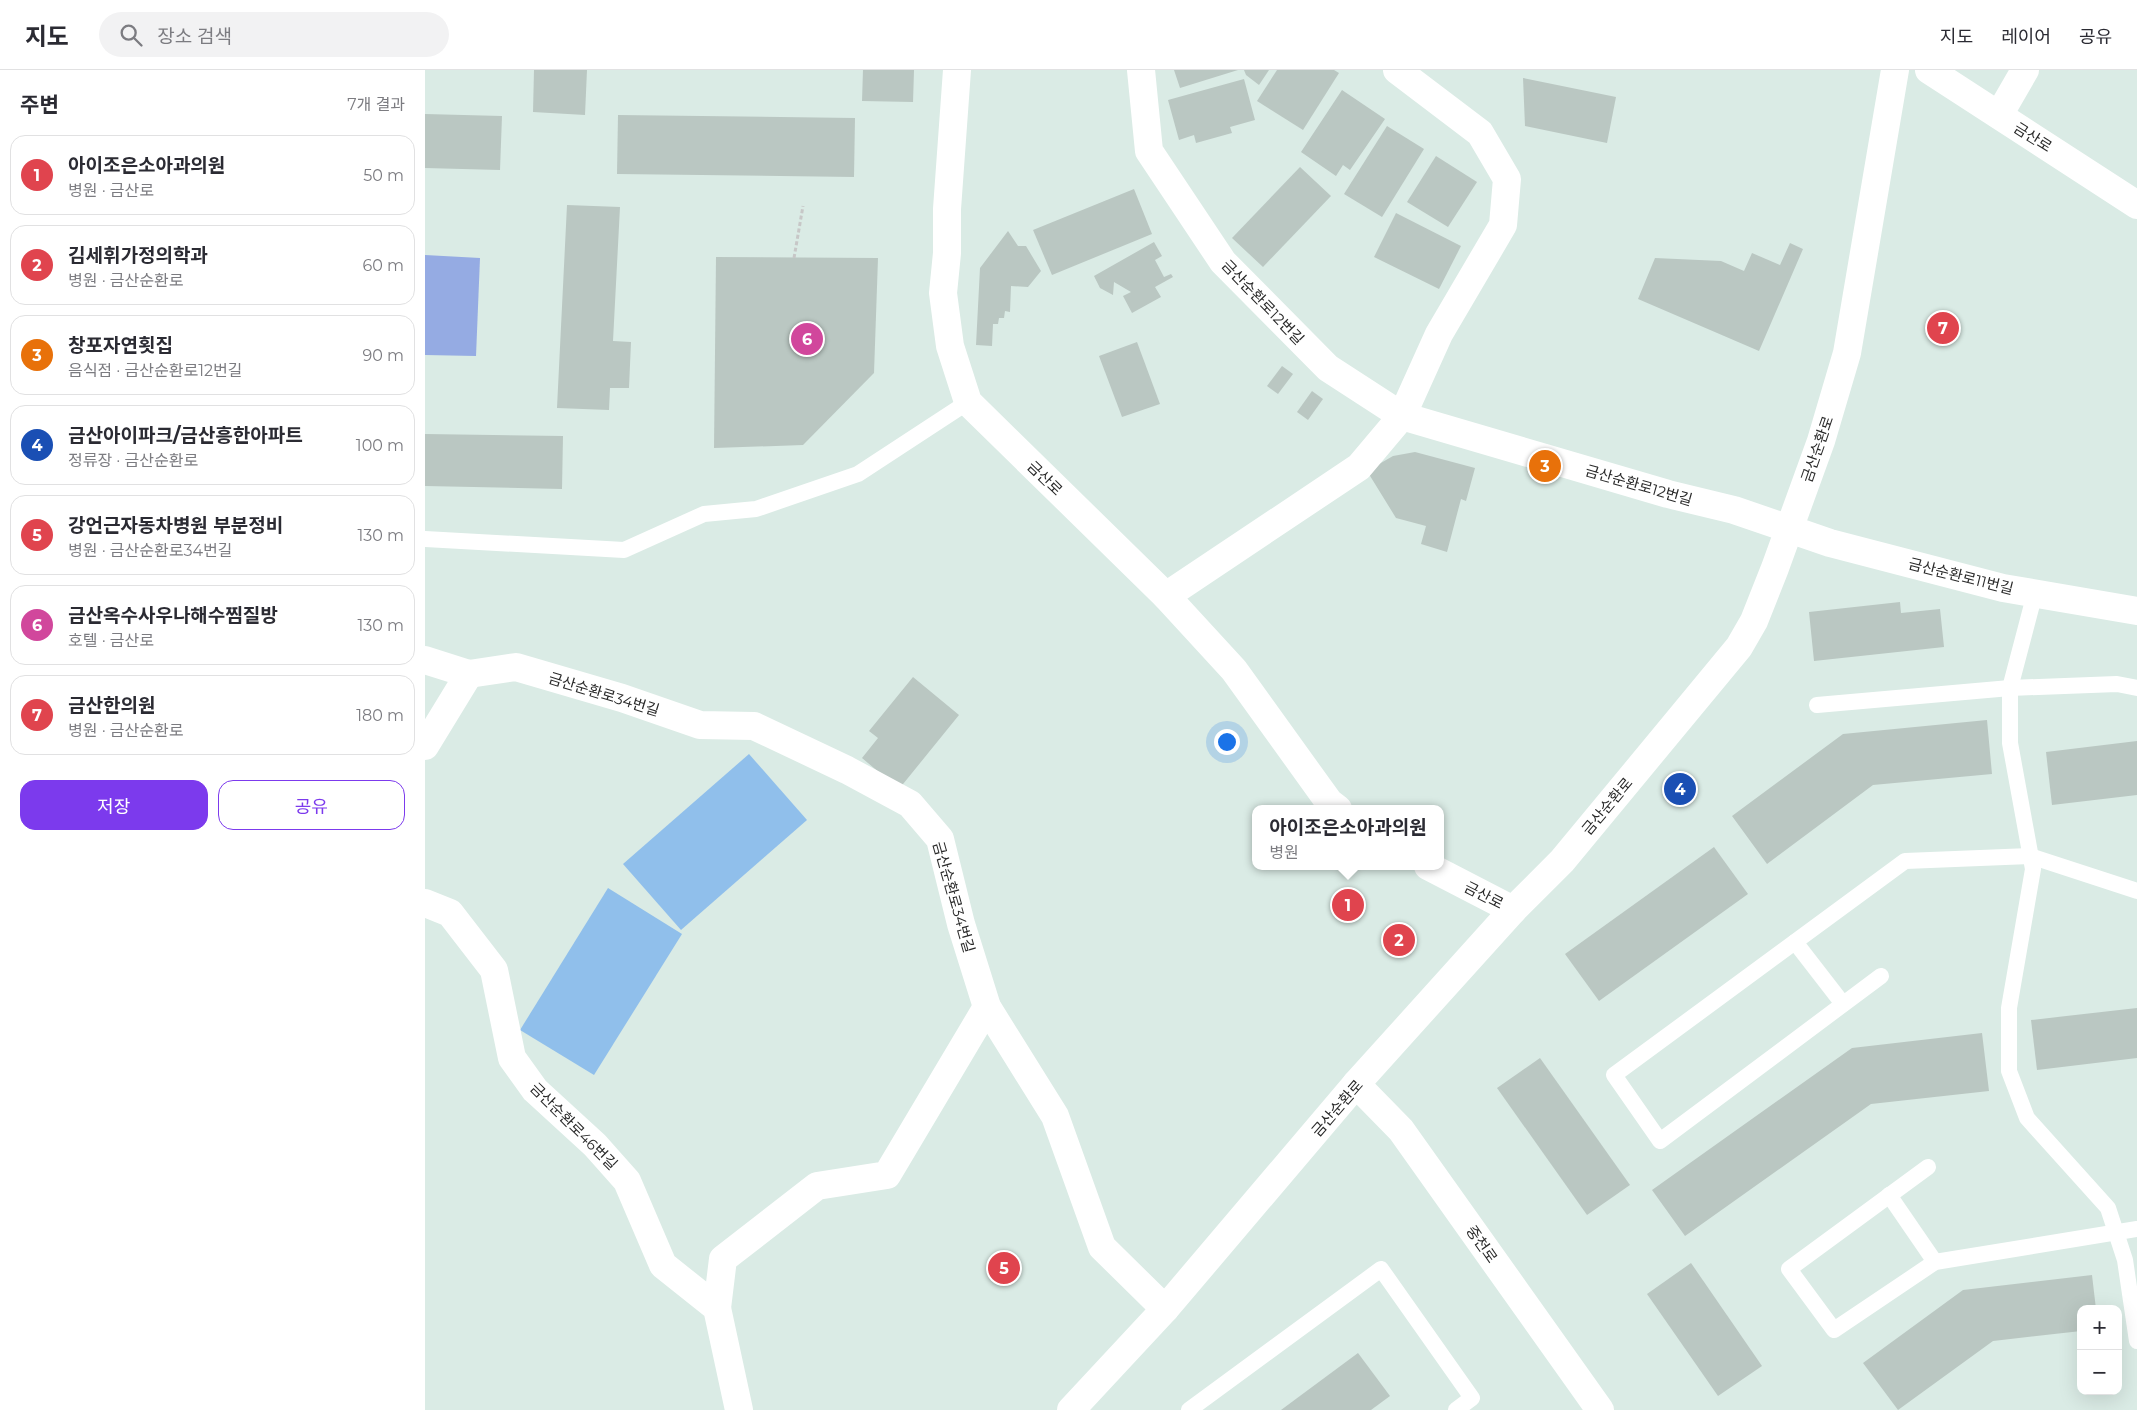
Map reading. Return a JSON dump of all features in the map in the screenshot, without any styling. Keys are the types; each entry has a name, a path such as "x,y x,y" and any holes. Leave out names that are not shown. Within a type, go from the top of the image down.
{"street":[{"name":"금산로","path":"957,70 943,293 950,346 968,402 1167,596 1234,670 1333,805"},
{"name":"금산순환로12번길","path":"1141,70 1149,151 1223,262 1328,368 1402,416 1668,494 1734,510 1789,530"},
{"path":"1167,596 1359,467 1402,416 1439,334 1503,225 1507,179 1480,133 1397,70"},
{"name":"금산순환로","path":"1071,1410 1165,1308 1357,1084 1513,910 1562,860 1739,647 1754,621 1789,530 1821,440 1847,353 1895,70"},
{"name":"금산로","path":"1929,70 2137,205"},
{"path":"1999,115 2025,70"},
{"name":"금산순환로11번길","path":"1789,530 2003,588 2137,611"},
{"name":"금산순환로34번길","path":"425,660 469,674 516,667 622,698 700,725 754,726 847,770 910,804 940,839 961,924 987,1007 1055,1116 1103,1247 1165,1308"},
{"path":"425,746 469,674"},
{"name":"금산로","path":"1436,870 1513,910"},
{"name":"금산순환로46번길","path":"425,903 450,913 494,970 512,1058 529,1082 535,1090 595,1145 627,1181 663,1265 717,1308"},
{"path":"739,1410 717,1308 723,1260 817,1186 887,1175 987,1007"},
{"name":"중천로","path":"1357,1084 1401,1130 1600,1410"}],"lane":[{"path":"425,540 624,550 704,514 755,509 858,474 968,402"},
{"path":"2035,593 2010,688 2010,744 2033,869 2009,1008 2009,1071 2027,1118 2108,1208 2125,1260 2137,1341"},
{"path":"1817,705 2010,688 2117,684 2137,688"},
{"path":"1881,976 1660,1141 1615,1075 1905,860 2030,856 2137,891"},
{"path":"1795,942 1843,1004"},
{"path":"1928,1167 1789,1269 1834,1330 1935,1262 2137,1229"},
{"path":"1889,1196 1935,1262"},
{"path":"1189,1410 1381,1269 1472,1398 1456,1410"}],"path":[{"path":"794,258 803,206"}],"shaded area":[{"path":"425,255 480,258 476,356 425,355"},
{"path":"749,754 807,820 681,930 623,864"},
{"path":"608,888 682,934 594,1075 520,1030"}],"building":[{"path":"534,70 587,70 585,115 533,112"},
{"path":"863,70 914,70 913,102 862,101"},
{"path":"1174,70 1238,70 1180,88"},
{"path":"1244,70 1269,70 1259,85 1246,75"},
{"path":"1277,70 1334,70 1339,73 1303,130 1257,101"},
{"path":"1523,78 1616,97 1607,143 1525,126"},
{"path":"1244,79 1255,120 1230,127 1232,133 1196,143 1194,135 1179,140 1168,100"},
{"path":"1342,90 1385,119 1350,170 1343,165 1336,176 1301,152"},
{"path":"425,114 502,116 500,170 425,168"},
{"path":"618,115 855,118 854,177 617,174"},
{"path":"1387,126 1424,149 1382,217 1344,194"},
{"path":"1436,156 1477,182 1448,227 1407,202"},
{"path":"1300,167 1331,196 1263,267 1232,238"},
{"path":"1134,189 1152,234 1052,275 1033,230"},
{"path":"567,205 620,207 613,341 631,342 629,388 610,388 609,410 557,408"},
{"path":"1396,213 1461,246 1439,289 1374,257"},
{"path":"1008,231 1018,246 1026,246 1041,271 1028,287 1011,286 1010,312 1005,311 1004,318 999,318 998,324 993,324 992,346 976,345 980,268"},
{"path":"1154,242 1162,256 1155,260 1164,277 1171,274 1173,277 1155,287 1161,297 1132,313 1123,296 1131,292 1114,282 1113,295 1100,288 1094,276"},
{"path":"1790,243 1803,249 1759,351 1638,299 1655,258 1721,261 1744,271 1752,253 1780,265"},
{"path":"716,257 878,258 874,373 803,445 714,448"},
{"path":"1137,342 1160,404 1122,417 1099,356"},
{"path":"1282,366 1293,374 1278,394 1267,386"},
{"path":"1312,391 1323,399 1308,420 1297,412"},
{"path":"425,434 563,436 562,489 425,486"},
{"path":"1415,452 1475,468 1466,501 1461,499 1447,552 1421,544 1426,526 1396,518 1367,471 1393,456"},
{"path":"1900,602 1901,613 1940,609 1944,647 1814,661 1809,612"},
{"path":"913,677 959,715 899,789 862,758 878,738 869,731"},
{"path":"1987,720 1992,774 1873,785 1767,864 1732,816 1843,734"},
{"path":"2137,741 2137,795 2052,805 2046,752"},
{"path":"1714,847 1748,894 1599,1001 1565,954"},
{"path":"2137,1008 2137,1058 2037,1070 2031,1020"},
{"path":"1982,1033 1989,1091 1871,1104 1685,1236 1652,1190 1852,1048"},
{"path":"1540,1058 1630,1185 1587,1215 1497,1088"},
{"path":"1691,1263 1762,1366 1718,1396 1647,1294"},
{"path":"2092,1275 2096,1305 2077,1305 2077,1331 1993,1341 1898,1410 1863,1363 1963,1290"},
{"path":"1358,1353 1390,1396 1371,1410 1281,1410"}],"place":[{"name":"금산한의원","path":"1943,328"},
{"name":"금산옥수사우나해수찜질방","path":"807,339"},
{"name":"창포자연횟집","path":"1545,466"},
{"name":"금산아이파크/금산흥한아파트","path":"1680,789"},
{"name":"아이조은소아과의원","path":"1348,905"},
{"name":"김세휘가정의학과","path":"1399,940"},
{"name":"강언근자동차병원 부분정비","path":"1004,1268"}]}
